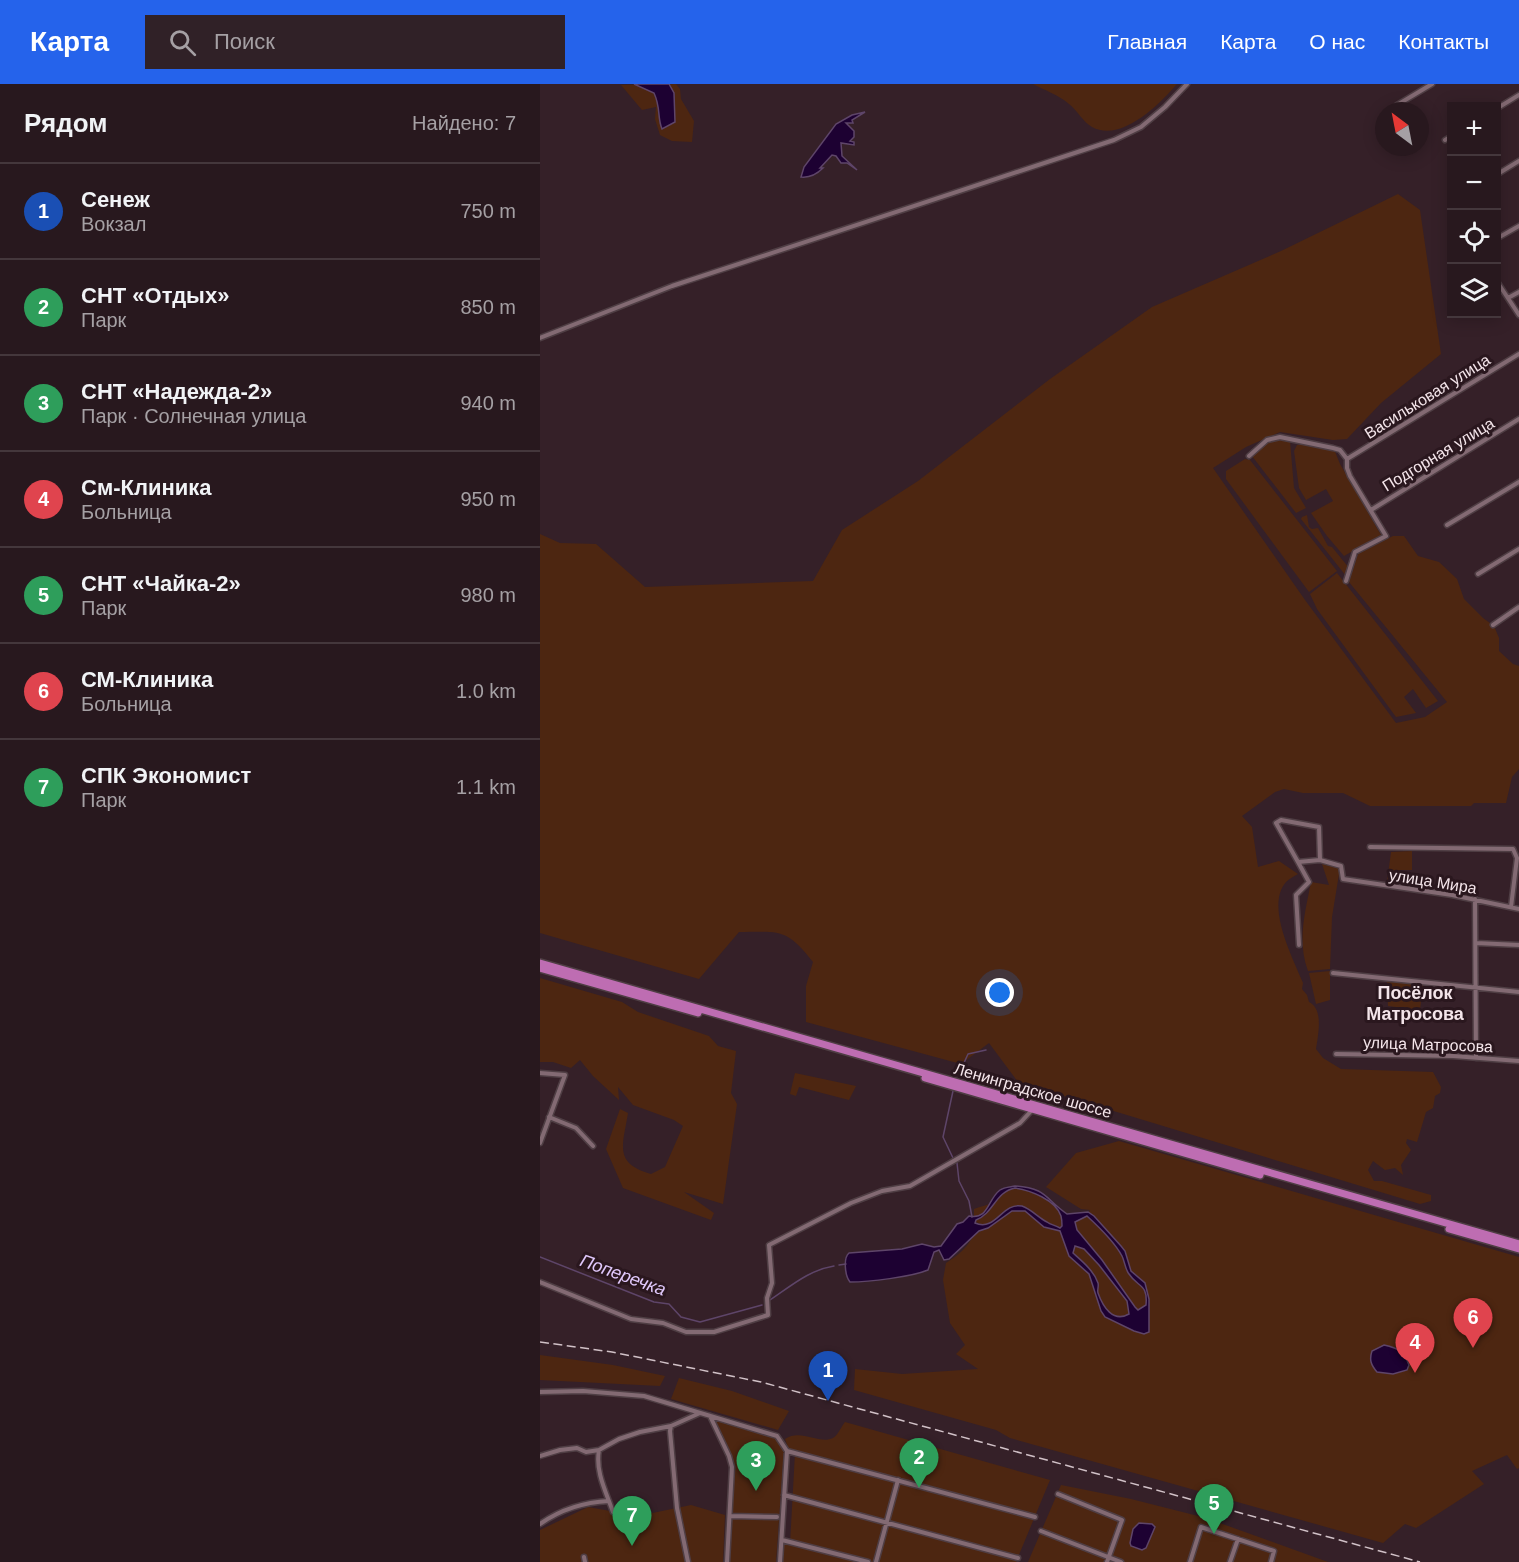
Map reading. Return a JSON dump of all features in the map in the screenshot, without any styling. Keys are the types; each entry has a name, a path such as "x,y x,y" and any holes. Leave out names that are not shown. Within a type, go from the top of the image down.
{"highway":[{"name":"Ленинградское шоссе","path":"540,963 1519,1249"},
{"name":"Ленинградское шоссе","path":"540,968 1519,1244"}],"street":[{"path":"540,338 672,286 1114,140 1141,127 1187,84"},
{"path":"1402,102 1432,84"},
{"path":"1501,106 1519,95"},
{"path":"1501,172 1519,161"},
{"path":"1501,237 1519,226"},
{"path":"1501,287 1519,315"},
{"path":"1508,298 1519,292"},
{"name":"Васильковая улица","path":"1347,459 1519,354"},
{"name":"Подгорная улица","path":"1371,510 1519,419"},
{"path":"1249,456 1269,439 1286,437 1340,450 1347,459 1348,472 1386,536 1355,552 1346,581"},
{"path":"1447,525 1519,482"},
{"path":"1478,574 1519,549"},
{"path":"1492,625 1519,607"},
{"path":"1298,862 1320,860 1319,827 1281,820 1276,823 1309,882 1296,895 1299,945"},
{"path":"1370,847 1513,849 1517,858 1511,907"},
{"name":"улица Мира","path":"1320,860 1341,866 1343,879 1475,899 1519,909"},
{"path":"1475,899 1476,1058"},
{"path":"1476,943 1519,945"},
{"path":"1333,973 1519,992"},
{"name":"улица Матросова","path":"1336,1054 1519,1060"},
{"path":"540,1073 565,1075 540,1143"},
{"path":"540,1282 631,1319 663,1323 686,1332 714,1332 768,1315 768,1298 772,1283 769,1245 851,1203 882,1191 910,1186 1020,1123 1034,1107"},
{"path":"549,1117 576,1128 592,1146"},
{"path":"540,1123 547,1126"},
{"path":"540,1392 582,1391 638,1395 777,1436 787,1451 780,1562"},
{"path":"540,1456 560,1449 577,1448 586,1452 599,1450 619,1438 672,1426 700,1413"},
{"path":"710,1415 732,1467 727,1562"},
{"path":"672,1426 670,1431 677,1508 688,1562"},
{"path":"599,1450 597,1459 599,1471 613,1512"},
{"path":"787,1451 1035,1517"},
{"path":"876,1562 898,1480"},
{"path":"1058,1494 1122,1520 1108,1560"},
{"path":"784,1495 1018,1558"},
{"path":"540,1524 550,1517 590,1502 609,1501"},
{"path":"730,1516 777,1517"},
{"path":"1190,1562 1202,1527 1274,1551 1271,1562"},
{"path":"1041,1531 1108,1560 1121,1562"},
{"path":"1230,1562 1238,1539"},
{"path":"782,1540 868,1562"}],"shaded area":[{"path":"634,84 669,84 674,93 675,122 662,129 654,93"},
{"path":"676,84 680,89 681,99 694,121 692,142 672,141 660,135 655,119 656,107 642,110 621,85"},
{"path":"1033,84 1177,84 1139,119 1115,130 1103,131 1089,125 1061,98"},
{"path":"865,112 852,120 853,123 846,123 854,131 854,137 850,141 854,142 854,145 841,143 842,156 857,170 847,163 841,163 836,156 832,155 818,172 801,177 804,167 836,124 852,115"},
{"path":"1398,194 1420,210 1441,354 1381,403 1347,439 1333,440 1280,432 1246,447 1213,468 1305,600 1396,723 1425,717 1447,702 1349,582 1358,554 1393,536 1404,536 1418,556 1439,562 1457,579 1464,599 1494,626 1499,638 1499,651 1513,664 1519,666 1519,769 1512,777 1506,803 1474,803 1471,806 1370,806 1343,793 1303,793 1284,789 1275,792 1242,816 1252,827 1258,867 1279,861 1298,874 1286,882 1280,892 1278,904 1283,932 1303,983 1302,989 1309,1002 1317,1010 1319,1023 1316,1049 1323,1058 1341,1069 1433,1072 1441,1087 1440,1093 1435,1096 1433,1108 1426,1112 1417,1142 1407,1139 1406,1143 1411,1150 1401,1165 1403,1175 1395,1168 1385,1170 1373,1161 1368,1170 1374,1181 1382,1181 1431,1195 1431,1201 1420,1204 1018,1082 989,1043 961,1064 806,1022 806,986 813,962 796,943 782,934 739,932 699,979 540,933 540,534 560,543 596,544 645,587 813,581 842,530 918,481 1050,379 1152,307 1281,251"},
{"path":"1283,438 1290,441 1294,488 1306,508 1296,513 1252,456 1269,440"},
{"path":"1297,445 1334,449 1340,464 1381,535 1344,556 1311,513 1333,501 1326,489 1306,500 1299,488 1294,451"},
{"path":"1245,459 1250,460 1337,571 1309,592 1226,479 1226,471"},
{"path":"1307,515 1309,527 1318,528 1328,546 1332,547 1349,568 1346,576 1301,519"},
{"path":"1337,573 1438,701 1426,708 1413,689 1404,697 1416,713 1396,717 1317,609 1310,594"},
{"path":"1412,851 1412,870 1400,870 1399,884 1387,882 1391,852"},
{"path":"1322,864 1340,868 1332,917 1330,969 1308,971 1303,949 1305,916 1311,882 1329,885"},
{"path":"1330,971 1330,1000 1316,1004 1309,973"},
{"path":"540,978 622,1002 638,1012 709,1036 718,1046 736,1051 731,1093 737,1104 723,1204 684,1192 714,1213 711,1220 623,1188 606,1149 620,1109 628,1113 623,1143 626,1158 639,1170 651,1174 665,1167 683,1126 674,1120 633,1105 618,1087 619,1100 593,1076 580,1060 571,1068 553,1062 540,1062"},
{"path":"1387,980 1423,985 1420,1010 1388,1006"},
{"path":"795,1073 856,1086 849,1100 799,1087 796,1096 790,1094"},
{"path":"1119,1141 1519,1257 1519,1468 1517,1469 1507,1455 1472,1471 1484,1484 1416,1528 1405,1524 1383,1543 1010,1438 996,1430 854,1390 855,1369 902,1374 978,1369 956,1354 965,1345 950,1323 943,1280 946,1263 963,1250 975,1235 989,1228 974,1221 974,1209 991,1203 1006,1191 1015,1188 1024,1189 1033,1192 1075,1222 1087,1216 1090,1210 1081,1209 1046,1187 1076,1153"},
{"path":"1015,1186 1040,1192 1067,1214 1088,1212 1094,1216 1125,1251 1131,1271 1145,1283 1149,1299 1149,1332 1144,1334 1134,1331 1105,1317 1089,1274 1069,1256 1060,1231 1044,1227 1025,1211 1012,1211 988,1228 979,1231 949,1259 944,1260 939,1250 934,1252 928,1270 879,1280 850,1282 848,1279 845,1263 849,1253 902,1249 922,1244 941,1246 957,1224 969,1216 980,1215 1000,1190","holes":["1015,1188 1035,1194 1054,1205 1061,1216 1062,1226 1060,1228 1050,1224 1022,1206 1009,1208 988,1224 975,1223 1003,1194","1087,1216 1111,1240 1119,1250 1132,1278 1144,1289 1146,1305 1138,1310 1135,1307 1102,1260 1077,1230 1075,1222","1075,1246 1084,1249 1099,1265 1127,1301 1129,1314 1118,1316 1109,1312 1100,1298 1098,1283 1094,1275 1073,1253"]},
{"path":"1384,1345 1397,1349 1403,1354 1409,1365 1407,1370 1393,1374 1377,1372 1371,1362 1371,1354 1372,1351"},
{"path":"540,1355 613,1365 665,1376 660,1386 540,1380"},
{"path":"679,1378 732,1391 789,1411 778,1430 671,1399"},
{"path":"711,1418 774,1436 784,1450 776,1562 727,1562 732,1467"},
{"path":"845,1422 1050,1480 1016,1562 782,1562 783,1544 790,1544 795,1453 789,1450 785,1439 797,1435 828,1440 835,1437"},
{"path":"1061,1485 1131,1499 1206,1518 1328,1562 1028,1562"},
{"path":"691,1505 725,1515 723,1562 540,1562 540,1530 588,1507 638,1516"},
{"path":"1139,1523 1152,1524 1155,1527 1146,1548 1142,1550 1131,1546 1130,1543 1133,1529"}],"waterway":[{"path":"959,1074 968,1054 986,1050"},
{"path":"953,1091 943,1137 953,1158"},
{"path":"957,1163 959,1181 969,1201 972,1217"},
{"name":"Поперечка","path":"540,1257 654,1302 669,1304 681,1317 700,1322 762,1305"},
{"name":"Поперечка","path":"839,1265 846,1264"},
{"name":"Поперечка","path":"770,1300 808,1275 834,1266"}],"railway":[{"path":"540,1342 612,1352 761,1382 1420,1562"}],"place":[{"name":"СМ-Клиника","path":"1473,1348"},
{"name":"См-Клиника","path":"1415,1373"},
{"name":"Сенеж","path":"828,1401"},
{"name":"СНТ «Отдых»","path":"919,1488"},
{"name":"СНТ «Надежда-2»","path":"756,1491"},
{"name":"СНТ «Чайка-2»","path":"1214,1534"},
{"name":"СПК Экономист","path":"632,1546"}],"district":[{"name":"Посёлок Матросова","path":"1415,1003"}]}
